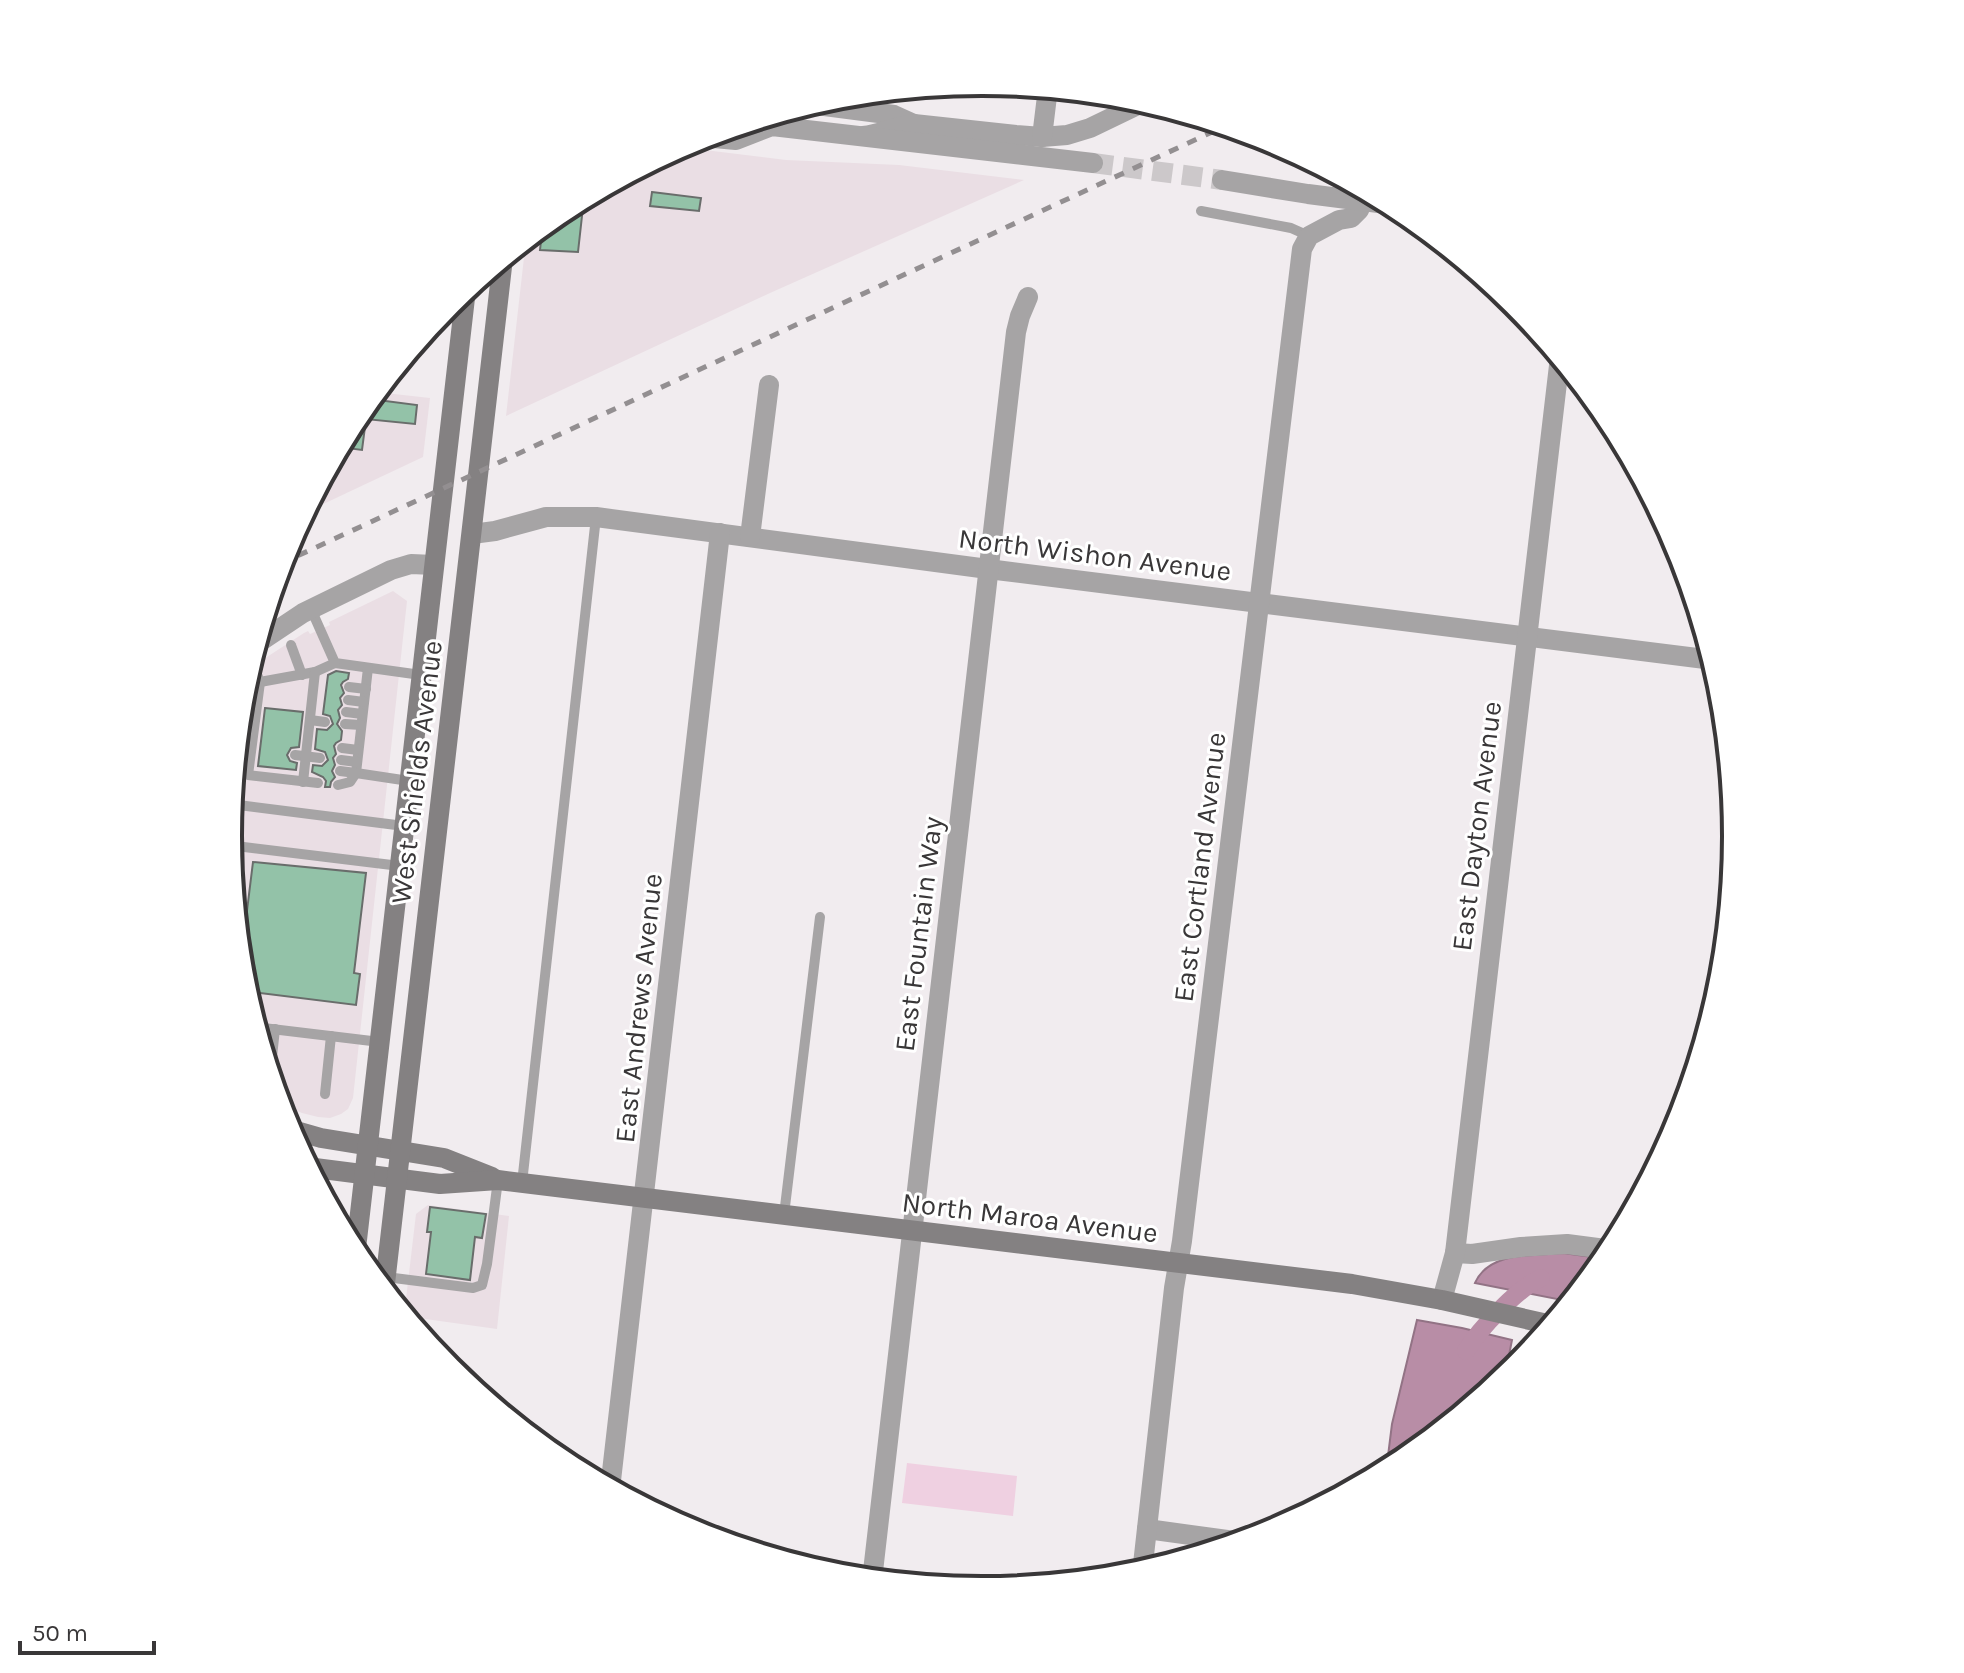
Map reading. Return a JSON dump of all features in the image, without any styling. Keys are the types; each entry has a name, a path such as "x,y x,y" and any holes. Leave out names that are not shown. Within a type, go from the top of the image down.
{"main road":[{"name":"West Shields Avenue","path":"386,1275 501,274"},
{"name":"West Shields Avenue","path":"354,1229 365,1174 464,308"},
{"path":"304,1133 368,1144"},
{"name":"North Maroa Avenue","path":"368,1144 444,1158 498,1180"},
{"name":"North Maroa Avenue","path":"322,1171 440,1184 498,1180 1352,1284 1541,1323"}],"street":[{"path":"1042,137 1047,99"},
{"path":"845,109 894,115 914,124"},
{"path":"863,136 914,124 1042,137 1067,135 1127,110"},
{"path":"785,123 863,136 1093,163"},
{"path":"1222,180 1361,201"},
{"path":"1309,236 1339,220 1351,218 1363,202"},
{"name":"East Cortland Avenue","path":"1144,1559 1302,249 1309,236"},
{"name":"East Fountain Way","path":"873,1569 1016,332 1028,297"},
{"name":"East Dayton Avenue","path":"1442,1300 1455,1253 1558,372"},
{"path":"750,537 769,385"},
{"name":"North Wishon Avenue","path":"472,534 546,517 596,517 1700,658"},
{"name":"East Andrews Avenue","path":"611,1478 720,533"},
{"path":"270,635 311,609 391,570 411,564 434,565"},
{"path":"1455,1253 1567,1244 1598,1248"},
{"path":"1147,1529 1218,1539"}],"lane":[{"path":"1201,211 1291,228 1309,236"},
{"path":"522,1183 596,517"},
{"path":"311,609 335,663"},
{"path":"291,645 302,675"},
{"path":"303,782 302,759 307,744 306,727 314,678 335,663 421,675"},
{"path":"338,785 350,782 356,768 368,668"},
{"path":"318,783 248,775 257,750 260,682 302,675 327,685"},
{"path":"349,687 366,689"},
{"path":"312,696 327,697"},
{"path":"348,700 364,702"},
{"path":"306,727 325,716 311,708"},
{"path":"345,718 362,720"},
{"path":"307,744 322,745"},
{"path":"342,748 358,750"},
{"path":"302,759 320,763"},
{"path":"340,766 409,781"},
{"path":"243,805 404,826"},
{"path":"242,847 400,866"},
{"path":"784,1215 820,917"},
{"path":"267,1028 380,1042"},
{"path":"273,1048 275,1029"},
{"path":"325,1094 331,1036"},
{"path":"393,1284 473,1288 482,1285 498,1180"}],"shaded area":[{"path":"704,150 786,160 899,165 1024,180 770,293 506,416 524,255 571,221 654,172"},
{"path":"389,393 430,398 423,457 320,506 366,425"},
{"path":"393,591 407,601 353,1098 348,1109 330,1118 294,1110 281,1075 256,981 248,933 242,836 248,740 264,659 304,633 308,631 310,634 330,625 329,622"},
{"path":"428,1205 509,1216 497,1329 420,1318 406,1301 416,1214"},
{"path":"1563,1253 1591,1257 1559,1299 1475,1283 1491,1265 1526,1255"},
{"path":"1417,1320 1512,1340 1504,1362 1433,1424 1388,1455 1392,1424"},
{"path":"907,1463 1017,1476 1013,1516 902,1503"}],"building":[{"path":"652,192 701,198 699,211 650,206"},
{"path":"582,214 578,252 540,250 541,242"},
{"path":"384,401 417,405 415,424 370,419"},
{"path":"365,427 362,450 352,449"},
{"path":"336,671 349,673 348,679 341,685 344,693 340,698 342,705 338,710 340,718 337,724 342,731 341,740 334,746 336,754 332,771 335,777 330,787 325,787 323,777 312,772 313,765 322,766 328,760 325,752 315,749 317,729 327,730 333,724 330,716 323,714 328,675"},
{"path":"265,708 303,712 299,747 291,748 287,755 290,761 297,763 296,770 258,766"},
{"path":"253,862 366,873 354,973 360,974 356,1005 259,993 246,916"},
{"path":"430,1207 486,1214 482,1238 475,1237 470,1280 426,1274 431,1232 427,1232"}],"waterway":[{"path":"1466,1351 1500,1310 1541,1278"}],"tunnel":[{"path":"1093,163 1222,180"}],"railway":[{"path":"297,556 1211,132"}]}
